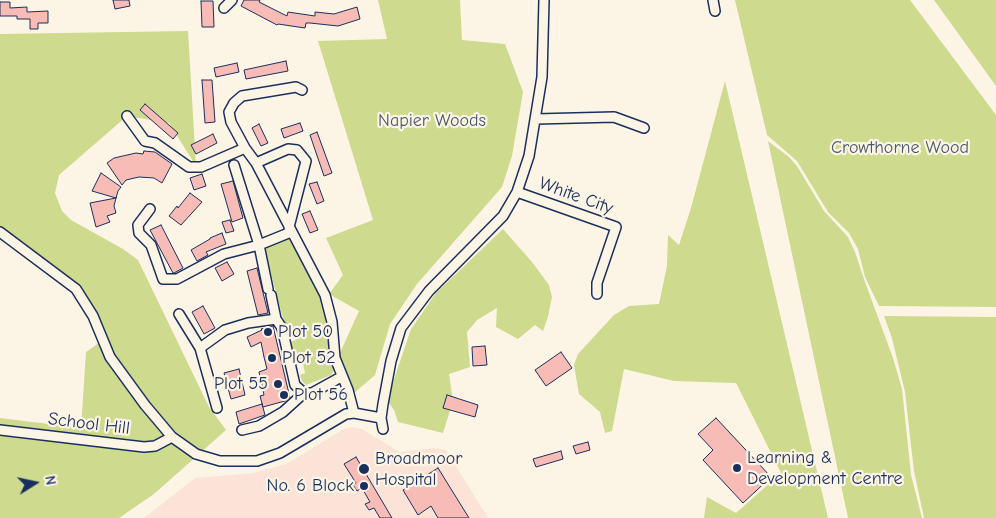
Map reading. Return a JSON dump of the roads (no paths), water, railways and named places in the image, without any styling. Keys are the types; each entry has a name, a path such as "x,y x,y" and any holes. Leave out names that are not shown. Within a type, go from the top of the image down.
{"street":[{"path":"224,8 232,0"},
{"path":"382,429 381,418 391,361 401,328 429,291 503,216 517,192 529,156 536,119 544,61 544,0"},
{"path":"713,0 715,11"},
{"path":"302,90 296,87 242,96 234,103 229,112 231,122 245,148 256,163 325,295 332,322 335,358 341,377 348,390 354,413"},
{"path":"127,116 145,140 155,143 190,168 201,167 245,148"},
{"path":"536,119 614,117 644,128"},
{"path":"256,163 288,150 297,150 306,161 290,230"},
{"path":"234,165 259,245 276,318 282,328 294,385 304,393 312,393 341,377"},
{"name":"White City","path":"517,192 616,227 597,283 598,294"},
{"path":"150,209 138,225 139,233 152,245 163,279 177,280 224,254 259,245 290,230"},
{"path":"0,232 76,289 93,316 110,358 145,406 172,437 192,452 210,460 257,461 280,453 338,418 354,413 381,418"},
{"path":"179,314 200,348 217,408"},
{"path":"200,348 225,330 248,323 276,318"},
{"path":"242,430 259,426 283,412 304,393"},
{"name":"School Hill","path":"0,430 144,447 155,446 172,437"}],"place":[{"name":"Plot 50","path":"268,332"},
{"name":"Plot 52","path":"272,358"},
{"name":"Plot 55","path":"278,384"},
{"name":"Plot 56","path":"284,395"},
{"name":"Learning & Development Centre","path":"737,468"},
{"name":"Broadmoor Hospital","path":"364,469"},
{"name":"No. 6 Block","path":"364,486"}],"park label":[{"name":"Napier Woods","path":"432,121"},
{"name":"Crowthorne Wood","path":"900,148"}]}
